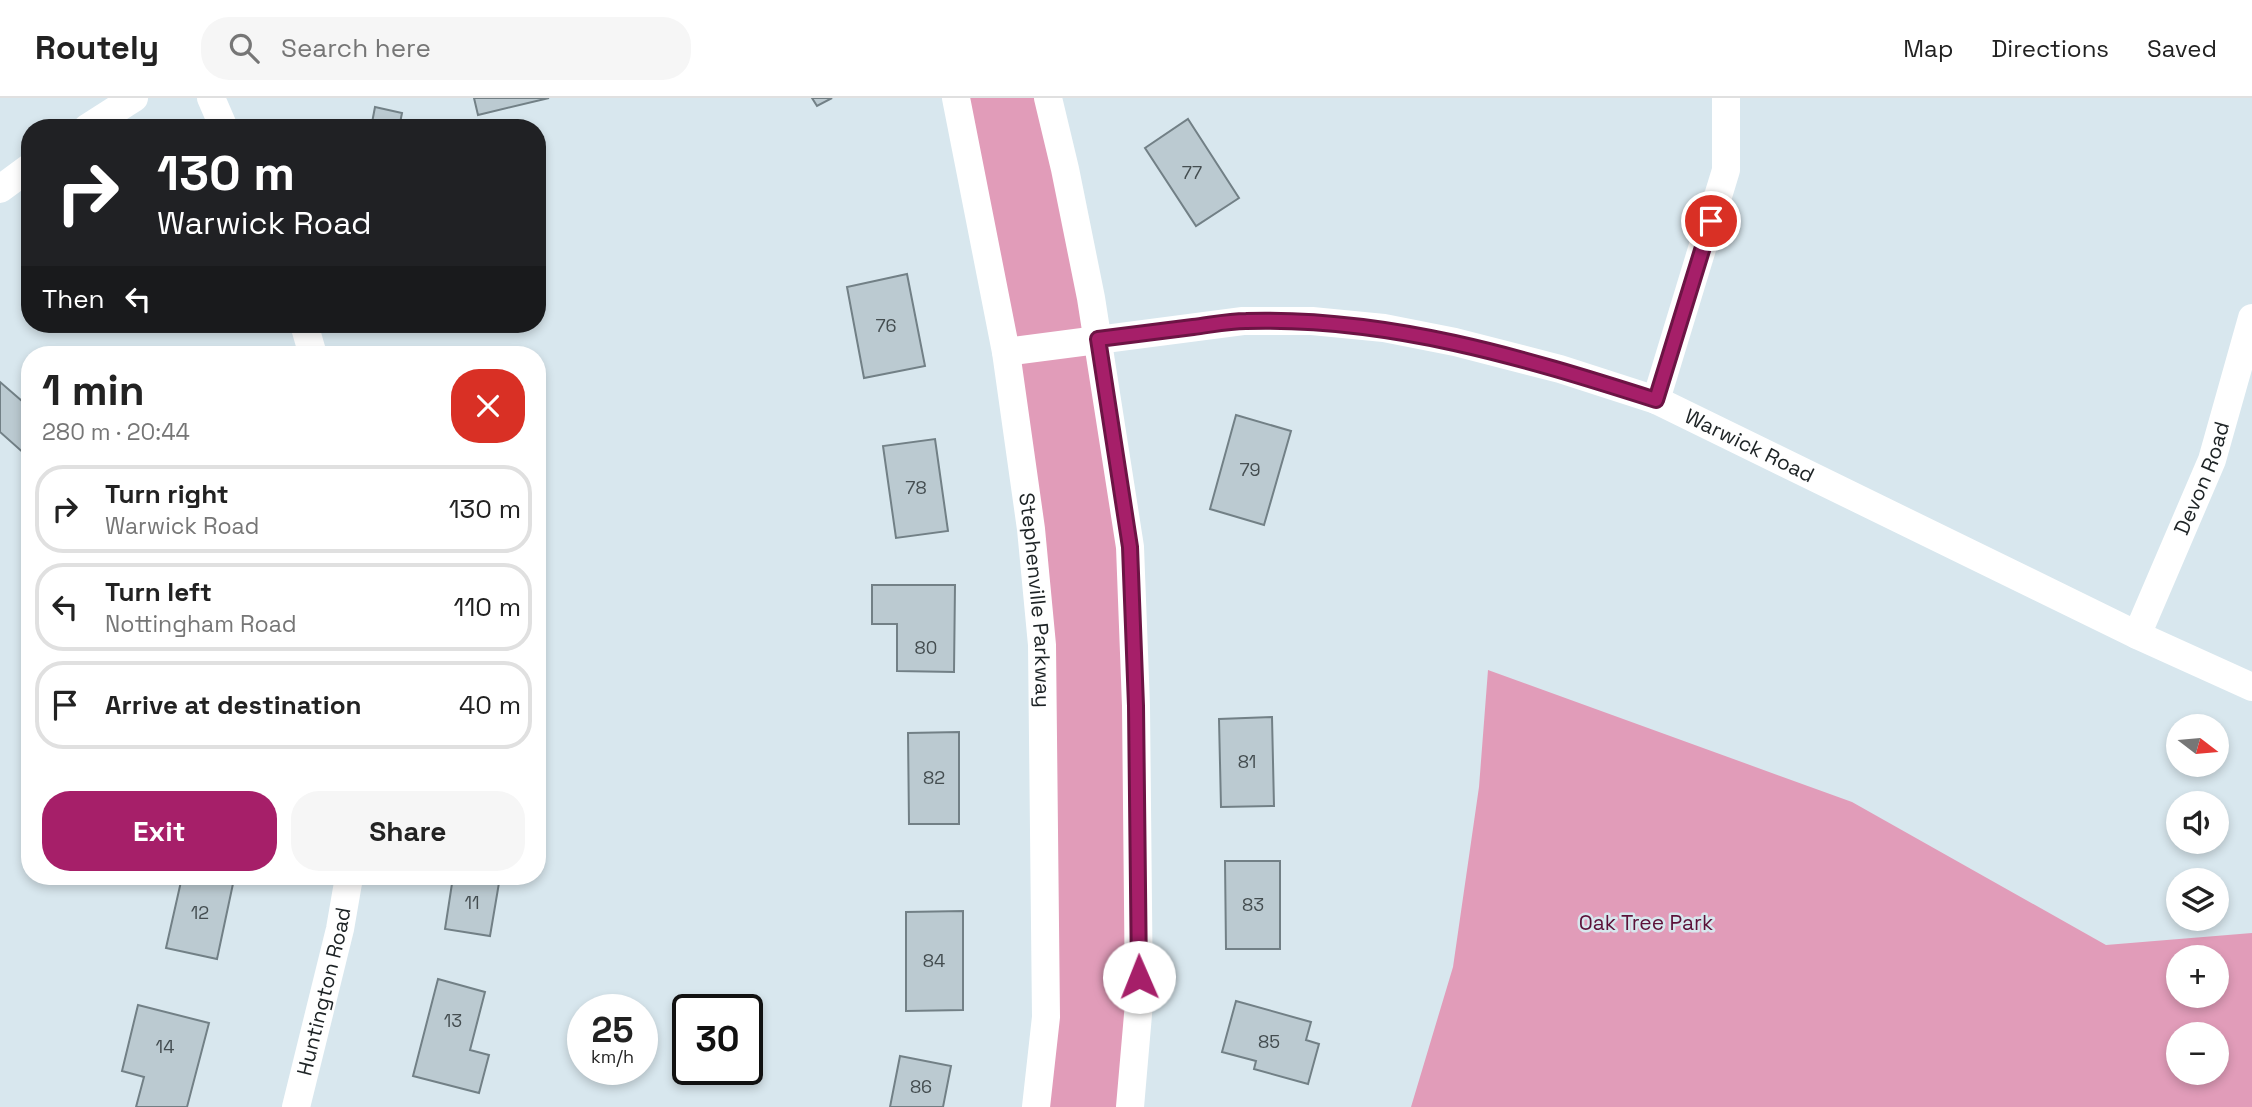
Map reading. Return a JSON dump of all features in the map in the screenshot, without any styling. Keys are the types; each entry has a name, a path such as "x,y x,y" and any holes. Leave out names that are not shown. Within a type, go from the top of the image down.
{"street":[{"path":"101,119 134,98"},
{"path":"211,98 220,119"},
{"name":"Stephenville Parkway","path":"957,98 1006,352 1031,529 1042,645 1046,1017 1036,1107"},
{"path":"1048,98 1065,169 1098,339 1130,547 1136,706 1139,990 1130,1107"},
{"path":"1656,400 1726,170 1726,98"},
{"path":"0,189 21,174"},
{"name":"Devon Road","path":"2137,635 2212,460 2252,318"},
{"name":"Warwick Road","path":"1006,352 1243,321 1312,321 1384,328 1455,342 1560,369 1656,400 2137,635 2252,687"},
{"name":"Huntington Road","path":"296,1107 340,929 348,885"}],"green space":[{"path":"956,98 1048,98 1130,547 1130,1107 1036,1107 1042,645"},
{"name":"Oak Tree Park","path":"1488,670 1852,802 2106,945 2252,933 2252,1107 1411,1107 1453,967 1479,787"}],"building":[{"path":"474,98 549,98 478,115"},
{"path":"812,98 832,98 817,106"},
{"path":"375,107 402,113 401,119 373,119"},
{"path":"1188,119 1239,198 1196,226 1145,148"},
{"path":"907,274 925,366 864,378 847,287"},
{"path":"0,382 21,400 21,451 0,432"},
{"path":"1236,415 1291,431 1264,525 1210,509"},
{"path":"935,439 948,531 896,538 883,446"},
{"path":"872,585 955,585 954,672 897,671 897,624 872,624"},
{"path":"1272,717 1274,806 1221,807 1219,719"},
{"path":"959,732 959,824 909,824 908,733"},
{"path":"1225,861 1280,861 1280,949 1226,949"},
{"path":"180,885 233,885 217,959 166,948"},
{"path":"452,885 499,885 490,936 445,929"},
{"path":"963,911 963,1010 906,1011 906,912"},
{"path":"438,979 485,992 470,1050 489,1055 479,1093 413,1076"},
{"path":"1236,1001 1311,1022 1306,1040 1319,1044 1308,1084 1254,1069 1256,1061 1222,1052"},
{"path":"138,1005 209,1023 187,1107 136,1107 144,1077 122,1071"},
{"path":"900,1056 951,1066 943,1107 890,1107"}],"route":[{"path":"1139,977 1136,706 1130,547 1098,339 1243,321 1312,321 1384,328 1455,342 1560,369 1656,400 1711,221"}]}
